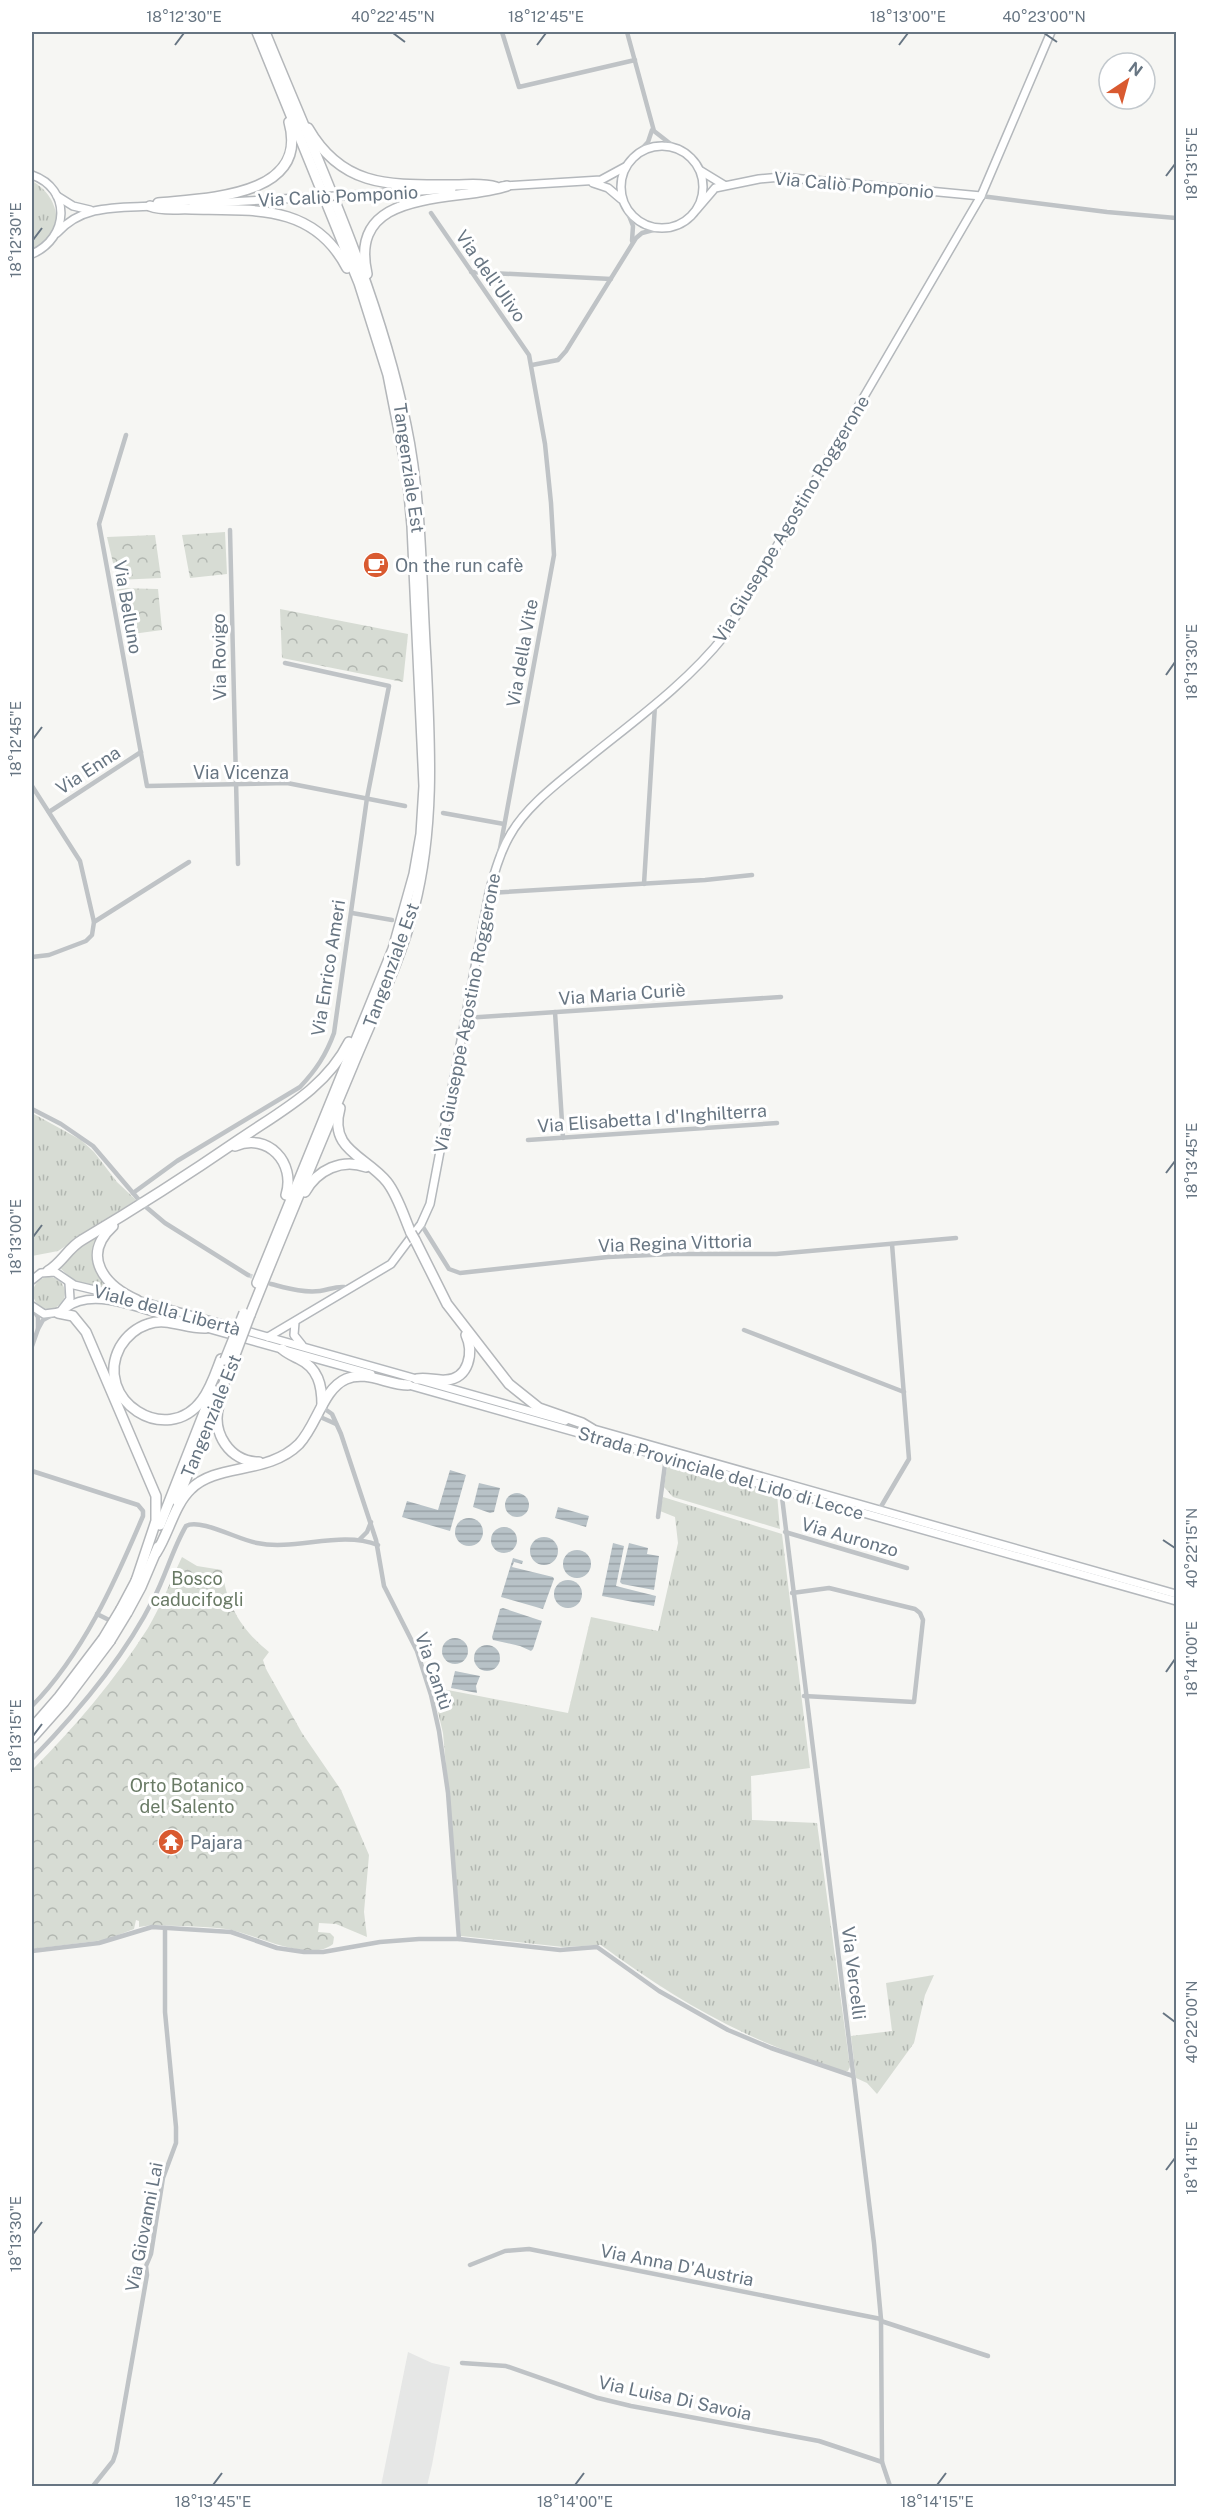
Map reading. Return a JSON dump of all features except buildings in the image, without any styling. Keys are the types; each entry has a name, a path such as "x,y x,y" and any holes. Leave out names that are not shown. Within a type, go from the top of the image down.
{"highway":[{"name":"Tangenziale Est","path":"243,1326 393,949 406,910 421,834 424,786 413,549 407,472 388,375 374,325 257,32"},
{"name":"Tangenziale Est","path":"265,32 361,270 384,334 407,427 416,485 431,783 422,873 401,948 353,1066 277,1238"},
{"path":"148,206 255,188 279,172 288,157 292,136 268,66 268,58"},
{"path":"279,66 312,134 326,154 344,169 380,183 502,186"},
{"path":"384,334 384,326 364,261 369,235 379,219 393,208 403,205 502,186"},
{"path":"148,206 268,212 293,217 305,223 327,240 342,258 374,325"},
{"path":"48,1271 73,1246 134,1210 312,1089 341,1057 359,1020 370,1004"},
{"path":"353,1066 353,1076 338,1117 339,1131 350,1150 381,1175 391,1188 436,1285 460,1322 502,1376 520,1395 539,1408 582,1423 592,1429"},
{"path":"217,1155 237,1144 252,1142 266,1145 283,1161 288,1173 288,1186 277,1219 277,1238"},
{"path":"277,1238 290,1226 307,1188 326,1170 341,1164 355,1164 381,1175"},
{"path":"134,1210 107,1231 102,1238 98,1253 106,1280 120,1292 137,1300"},
{"path":"59,1312 73,1316 86,1332 156,1496 156,1521 136,1581"},
{"path":"206,1328 194,1328 161,1321 139,1328 124,1341 115,1359 114,1379 117,1390 131,1407 150,1418 161,1420 178,1417 194,1408 228,1362 243,1326"},
{"path":"156,1553 191,1488 208,1478 268,1464 282,1457 304,1439 331,1390 337,1384 352,1377 368,1376 398,1385 425,1378 450,1380 461,1373 469,1361 471,1347 460,1322"},
{"path":"243,1326 228,1362 217,1412 217,1427 232,1454 243,1460 261,1462 282,1457"},
{"path":"282,1349 310,1366 318,1377 321,1387 320,1412"},
{"name":"Tangenziale Est","path":"124,1611 228,1362"},
{"name":"Tangenziale Est","path":"32,1738 64,1702 106,1640 156,1553 228,1362"},
{"name":"Tangenziale Est","path":"32,1728 106,1640"}],"street":[{"path":"502,32 519,87 635,60"},
{"path":"627,32 652,127 659,138 693,160 699,169 715,181 727,185"},
{"name":"Via Giuseppe Agostino Roggerone","path":"267,1341 391,1264 421,1224 430,1204 489,893 497,862 510,835 530,810 566,776 685,679 724,635 981,196 1052,32"},
{"path":"636,155 650,138 652,127"},
{"path":"636,155 660,146 677,149"},
{"name":"Via Caliò Pomponio","path":"32,254 50,242 75,217 95,211 148,206 581,182 608,178 627,165 636,155"},
{"path":"627,165 621,184 625,205 633,226 630,246"},
{"path":"697,209 703,189 699,169"},
{"name":"Via Caliò Pomponio","path":"32,175 45,182 57,196 73,206 95,211"},
{"name":"Via Caliò Pomponio","path":"581,182 608,188 644,224 657,229 681,224 711,191 727,185 781,177 981,196"},
{"path":"57,196 61,208 61,221 57,233"},
{"path":"981,196 1176,218"},
{"name":"Via dell'Ulivo","path":"431,213 529,355 532,365"},
{"path":"532,365 558,360 566,351 639,234 657,229"},
{"path":"471,272 610,279"},
{"name":"Via della Vite","path":"497,862 554,555 545,444 532,365"},
{"name":"Via Belluno","path":"126,435 99,524 147,786"},
{"name":"Via Rovigo","path":"230,530 238,864"},
{"name":"Via Enrico Ameri","path":"133,1193 177,1161 300,1087 327,1054 334,1033 367,798 389,686 285,663"},
{"path":"644,884 655,705"},
{"name":"Via Enna","path":"49,812 141,752"},
{"name":"Via Vicenza","path":"147,786 287,783 405,806"},
{"path":"32,786 80,861 94,922 92,935 86,941 49,955 32,957"},
{"path":"443,813 504,824"},
{"path":"94,922 189,862"},
{"path":"489,893 752,875"},
{"path":"352,912 392,920"},
{"name":"Via Maria Curiè","path":"465,1018 782,997"},
{"path":"555,1012 563,1138"},
{"path":"32,1109 61,1124 93,1146 139,1200"},
{"name":"Via Elisabetta I d'Inghilterra","path":"528,1140 777,1124"},
{"path":"146,1207 165,1223 248,1275"},
{"name":"Via Regina Vittoria","path":"421,1224 449,1269 460,1273 608,1257 672,1254 776,1254 956,1238"},
{"path":"879,1510 909,1459 892,1244"},
{"path":"33,1277 48,1271"},
{"name":"Viale della Libertà","path":"48,1271 60,1274 80,1287 137,1300 267,1341"},
{"name":"Viale della Libertà","path":"59,1312 71,1296 68,1280"},
{"path":"271,1284 292,1290 316,1292 339,1286 346,1290"},
{"name":"Viale della Libertà","path":"59,1312 81,1299 104,1300 206,1328 267,1341"},
{"path":"32,1306 41,1313 59,1312"},
{"path":"32,1306 38,1317 38,1329"},
{"path":"32,1346 44,1320 59,1312"},
{"path":"295,1322 294,1335 304,1347"},
{"path":"744,1330 904,1392"},
{"name":"Strada Provinciale del Lido di Lecce","path":"267,1341 304,1347 666,1457 1176,1601"},
{"name":"Strada Provinciale del Lido di Lecce","path":"267,1341 282,1349 592,1429 1176,1594"},
{"path":"320,1412 336,1424"},
{"name":"Via Cantù","path":"320,1412 332,1414 336,1424 378,1545 384,1586 417,1651 439,1731 451,1830 459,1939"},
{"path":"658,1517 666,1457"},
{"path":"32,1472 138,1505 143,1511 124,1561 96,1614 69,1659 32,1706"},
{"name":"Via Vercelli","path":"780,1489 881,2320 882,2462 890,2487"},
{"path":"360,1539 367,1532 371,1522"},
{"path":"32,1759 83,1704 134,1632 154,1599 183,1530 189,1524 197,1524 264,1544 360,1539 378,1545"},
{"name":"Via Auronzo","path":"784,1532 907,1568"},
{"path":"792,1593 829,1588 915,1609 923,1620 914,1702 804,1696"},
{"path":"96,1614 134,1632"},
{"path":"32,1951 99,1943 140,1929 165,1928 231,1932 278,1948 304,1952 342,1950 380,1942 459,1939 547,1949 597,1947 603,1949 659,1991 728,2030 771,2048 853,2076"},
{"name":"Via Giovanni Lai","path":"93,2487 113,2461 116,2452 147,2275 146,2265 151,2254 164,2178 176,2143 165,2012 165,1928"},
{"name":"Via Anna D'Austria","path":"470,2265 505,2251 529,2249 881,2320 988,2356"},
{"name":"Via Luisa Di Savoia","path":"462,2362 506,2366 620,2404 819,2441 882,2462"}],"shaded area":[{"path":"450,1470 466,1475 450,1531 402,1517 407,1501 438,1510"},
{"path":"479,1483 500,1488 494,1512 490,1513 473,1507"},
{"path":"517,1493 522,1494 528,1500 528,1510 522,1516 517,1517 512,1516 506,1510 505,1505 506,1500 512,1494"},
{"path":"558,1507 589,1516 586,1527 555,1518"},
{"path":"469,1518 479,1522 483,1532 479,1542 469,1546 459,1542 455,1532 459,1522"},
{"path":"504,1527 513,1531 517,1540 513,1549 504,1553 495,1549 491,1540 495,1531"},
{"path":"544,1537 554,1541 558,1551 554,1561 544,1565 534,1561 530,1551 534,1541"},
{"path":"613,1543 624,1546 616,1586 656,1596 654,1606 602,1596"},
{"path":"629,1543 648,1548 647,1554 659,1556 654,1590 620,1582"},
{"path":"577,1550 587,1554 591,1564 587,1574 577,1578 567,1574 563,1564 567,1554"},
{"path":"513,1558 523,1561 522,1564 514,1562 512,1567 553,1577 543,1609 501,1597"},
{"path":"568,1580 578,1584 582,1594 578,1604 568,1608 558,1604 554,1594 558,1584"},
{"path":"500,1609 542,1621 531,1651 493,1640"},
{"path":"455,1638 464,1642 468,1651 464,1660 455,1664 446,1660 442,1651 446,1642"},
{"path":"487,1645 496,1649 500,1658 496,1667 487,1671 478,1667 474,1658 478,1649"},
{"path":"455,1671 480,1676 476,1686 477,1693 451,1688"},
{"path":"408,2352 432,2363 450,2367 432,2465 427,2486 381,2486"}],"green space":[{"path":"32,181 50,197 56,218 51,237 43,245 32,250"},
{"path":"225,532 227,574 190,578 182,535"},
{"path":"155,535 161,578 117,580 107,537"},
{"path":"117,588 158,589 162,630 125,635"},
{"path":"280,609 408,634 403,682 282,658"},
{"path":"32,1113 81,1140 94,1152 117,1182 136,1200 58,1251 32,1256"},
{"path":"102,1231 96,1246 113,1291 76,1283 59,1267 69,1255"},
{"path":"49,1277 60,1282 65,1293 60,1304 49,1309 38,1304 33,1293 38,1282"},
{"path":"670,1464 777,1494 780,1529 673,1497 664,1487 667,1466"},
{"path":"663,1497 782,1534 810,1768 751,1776 752,1820 817,1823 850,2067 848,2071 833,2069 781,2049 726,2024 675,1995 601,1945 563,1947 461,1936 443,1733 432,1687 568,1713 591,1617 658,1631 678,1543 675,1517 660,1511"},
{"name":"Orto Botanico del Salento","path":"182,1557 197,1566 222,1570 224,1583 237,1616 251,1635 269,1652 263,1660 266,1669 302,1733 341,1790 369,1855 364,1912 367,1937 336,1924 319,1923 318,1932 330,1933 334,1937 333,1944 310,1951 281,1946 226,1929 152,1925 139,1927 139,1921 136,1920 134,1929 105,1940 32,1949 32,1770 64,1737 122,1666 153,1620"},
{"path":"934,1975 925,1995 914,2043 877,2094 867,2083 856,2078 851,2036 892,2031 886,1983"}],"tunnel":[{"path":"248,1275 271,1284"}],"place":[{"name":"On the run cafè","path":"376,565"},
{"name":"Pajara","path":"171,1842"}],"park label":[{"name":"Bosco caducifogli","path":"197,1588"}]}
